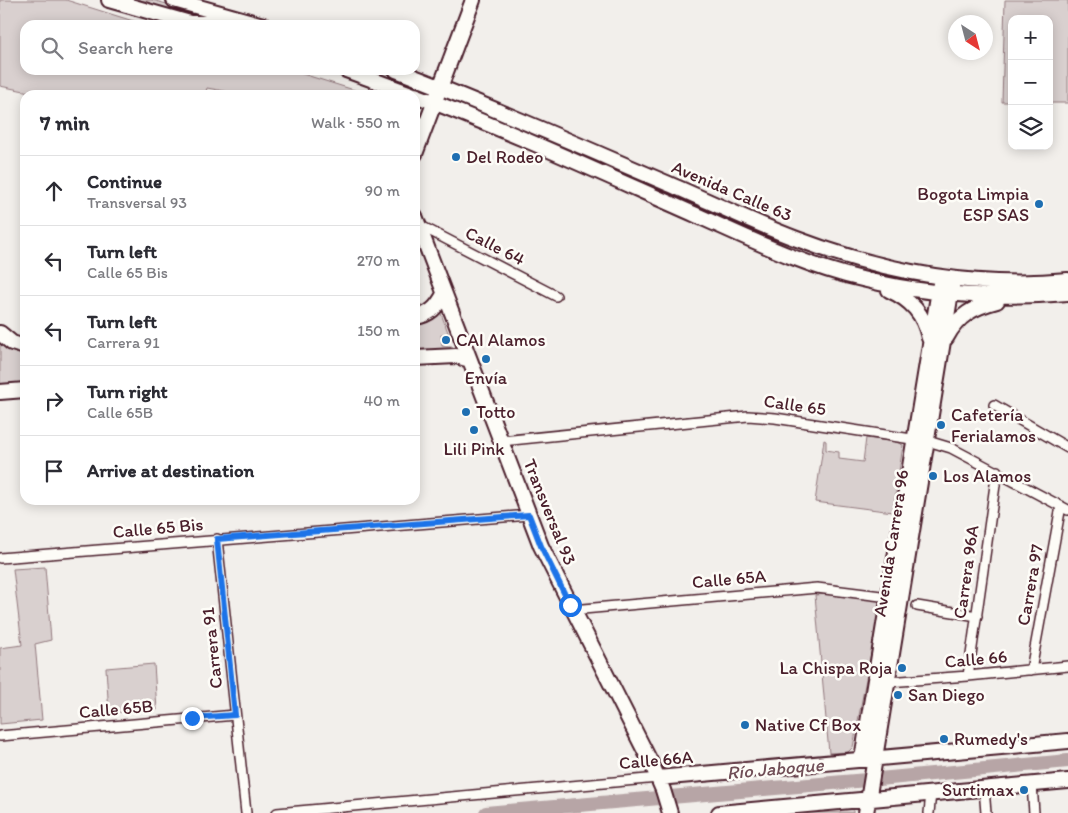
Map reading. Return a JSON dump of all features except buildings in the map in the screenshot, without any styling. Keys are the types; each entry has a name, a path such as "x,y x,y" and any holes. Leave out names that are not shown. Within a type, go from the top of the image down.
{"main road":[{"path":"109,0 179,20"},
{"path":"174,0 243,20"},
{"path":"420,141 473,0"},
{"name":"Avenida Calle 63","path":"360,75 400,90"},
{"name":"Avenida Calle 63","path":"409,75 532,124 796,239 842,255 947,279 1011,283 1068,280"},
{"name":"Avenida Calle 63","path":"420,97 499,128 758,242 811,263 860,279 895,287 945,293 1015,297 1068,293"},
{"name":"Transversal 93","path":"420,228 541,546 661,784 670,811"},
{"path":"860,279 896,293 909,301 920,313 936,344 966,313 979,306 1015,297"},
{"name":"Avenida Carrera 96","path":"870,762 888,682 920,441 947,279"},
{"path":"420,316 432,310 444,294"},
{"path":"0,333 19,345"},
{"path":"420,358 456,356 470,360"},
{"path":"0,392 20,390"},
{"name":"Avenida Carrera 96","path":"867,802 889,597 920,441"},
{"name":"Calle 66A","path":"661,784 1068,740"},
{"path":"719,813 772,811 1068,780"}],"street":[{"name":"Calle 64","path":"420,222 556,296"},
{"path":"994,405 1068,448"},
{"name":"Calle 65","path":"501,441 748,416 775,418 920,441 951,448 1064,508"},
{"name":"Carrera 96A","path":"968,676 997,471"},
{"name":"Carrera 97","path":"1031,670 1064,508"},
{"name":"Calle 65 Bis","path":"0,558 529,515"},
{"name":"Carrera 91","path":"217,539 246,813"},
{"name":"Calle 65A","path":"572,610 817,588 889,597"},
{"path":"916,606 977,616"},
{"name":"Calle 66","path":"888,682 1068,666"},
{"name":"Calle 65B","path":"0,736 235,715"},
{"name":"Calle 66A","path":"277,813 661,784"},
{"path":"1032,784 1034,813"},
{"path":"984,788 986,813"},
{"path":"930,813 931,793"}],"shaded area":[{"path":"0,0 66,0 130,20 20,20 20,75 306,75 354,90 218,90 207,88 206,90 20,90 0,86"},
{"path":"131,0 152,0 225,20 201,20"},
{"path":"1005,0 1068,0 1068,103 1053,103 1053,15 1008,15 1008,102 1002,102"},
{"path":"379,75 397,75 413,81 412,87"},
{"path":"440,311 449,335 441,335 442,346 452,346 454,351 420,354 420,320"},
{"path":"0,337 20,349 20,386 0,388"},
{"path":"866,438 896,442 903,445 893,512 815,502 824,440 826,441 826,450 839,452 839,459 863,462"},
{"path":"45,567 51,640 35,644 42,720 0,724 0,648 22,645 13,569"},
{"path":"827,594 881,601 853,747 848,752 829,753 815,595"},
{"path":"154,664 157,710 109,713 106,668"},
{"path":"853,807 853,813 778,813"}],"waterway":[{"name":"Río Jaboque","path":"486,813 1068,761"}],"place":[{"name":"Del Rodeo","path":"456,157"},
{"name":"Bogota Limpia ESP SAS","path":"1039,204"},
{"name":"CAI Alamos","path":"446,340"},
{"name":"Envía","path":"486,359"},
{"name":"Totto","path":"466,412"},
{"name":"Cafetería Ferialamos","path":"941,425"},
{"name":"Lili Pink","path":"474,430"},
{"name":"Los Alamos","path":"933,476"},
{"name":"La Chispa Roja","path":"902,668"},
{"name":"San Diego","path":"898,695"},
{"name":"Native Cf Box","path":"745,725"},
{"name":"Rumedy's","path":"944,739"},
{"name":"Surtimax","path":"1024,790"}],"route":[{"path":"192,718 235,715 217,539 529,515 541,546 570,605"}]}
